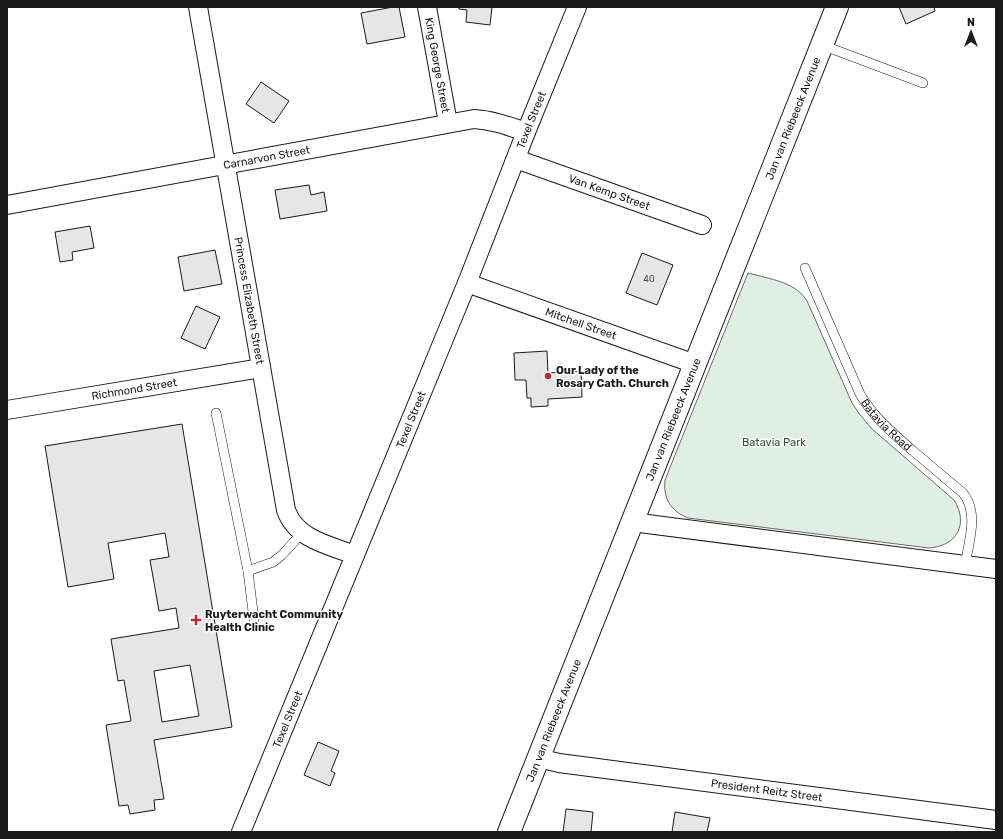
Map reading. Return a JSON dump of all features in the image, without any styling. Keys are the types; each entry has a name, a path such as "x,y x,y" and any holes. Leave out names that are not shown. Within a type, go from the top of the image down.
{"street":[{"name":"Princess Elizabeth Street","path":"198,7 286,510 289,520 302,533 329,546 355,555"},
{"name":"King George Street","path":"427,7 448,124"},
{"name":"Texel Street","path":"241,832 467,282 577,7"},
{"name":"Jan van Riebeeck Avenue","path":"508,832 837,7"},
{"name":"Carnarvon Street","path":"7,205 226,166 474,119 504,124 526,132"},
{"name":"Van Kemp Street","path":"516,159 702,225"},
{"name":"Mitchell Street","path":"467,282 695,364"},
{"name":"Richmond Street","path":"7,410 261,368"},
{"path":"632,522 996,569"},
{"name":"President Reitz Street","path":"538,758 559,763 996,820"}],"lane":[{"path":"822,45 923,83"},
{"name":"Batavia Road","path":"805,268 866,404 880,421 968,499 972,514 965,565"},
{"path":"216,413 248,571 254,620"},
{"path":"248,571 273,562 282,555 302,533"}],"green space":[{"name":"Batavia Park","path":"748,273 782,282 797,290 803,296 808,303 852,403 858,412 871,428 954,500 960,517 960,525 958,532 947,543 929,548 688,518 677,512 669,504 665,493 665,480"}],"building":[{"path":"399,7 405,37 367,44 361,13"},
{"path":"459,7 492,7 490,25 466,22 467,10 459,9"},
{"path":"899,7 934,7 935,11 906,24"},
{"path":"261,82 289,101 274,123 246,104"},
{"path":"309,185 311,195 324,192 327,211 280,219 275,190"},
{"path":"90,226 94,248 72,252 73,260 60,262 55,232"},
{"path":"215,250 222,284 184,291 178,257"},
{"path":"642,253 673,265 657,305 626,293"},
{"path":"196,306 220,317 205,349 181,338"},
{"name":"Our Lady of the Rosary Cath. Church","path":"547,351 548,373 581,371 582,397 548,399 548,406 531,407 531,398 527,398 526,380 515,380 514,353"},
{"name":"Ruyterwacht Community Health Clinic","path":"182,424 232,727 154,740 164,799 154,800 155,810 130,814 128,805 119,806 106,725 131,721 124,680 118,681 111,639 179,628 176,608 159,611 150,560 169,557 165,533 108,543 114,579 68,587 45,446","holes":["190,665 199,716 162,722 154,671"]},
{"path":"318,742 339,751 331,771 335,773 330,786 304,775"},
{"path":"566,809 593,812 591,832 563,832"},
{"path":"675,812 710,818 707,832 672,832"}],"place":[{"name":"Our Lady of the Rosary Cath. Church","path":"548,376"},
{"name":"Ruyterwacht Community Health Clinic","path":"196,620"}]}
